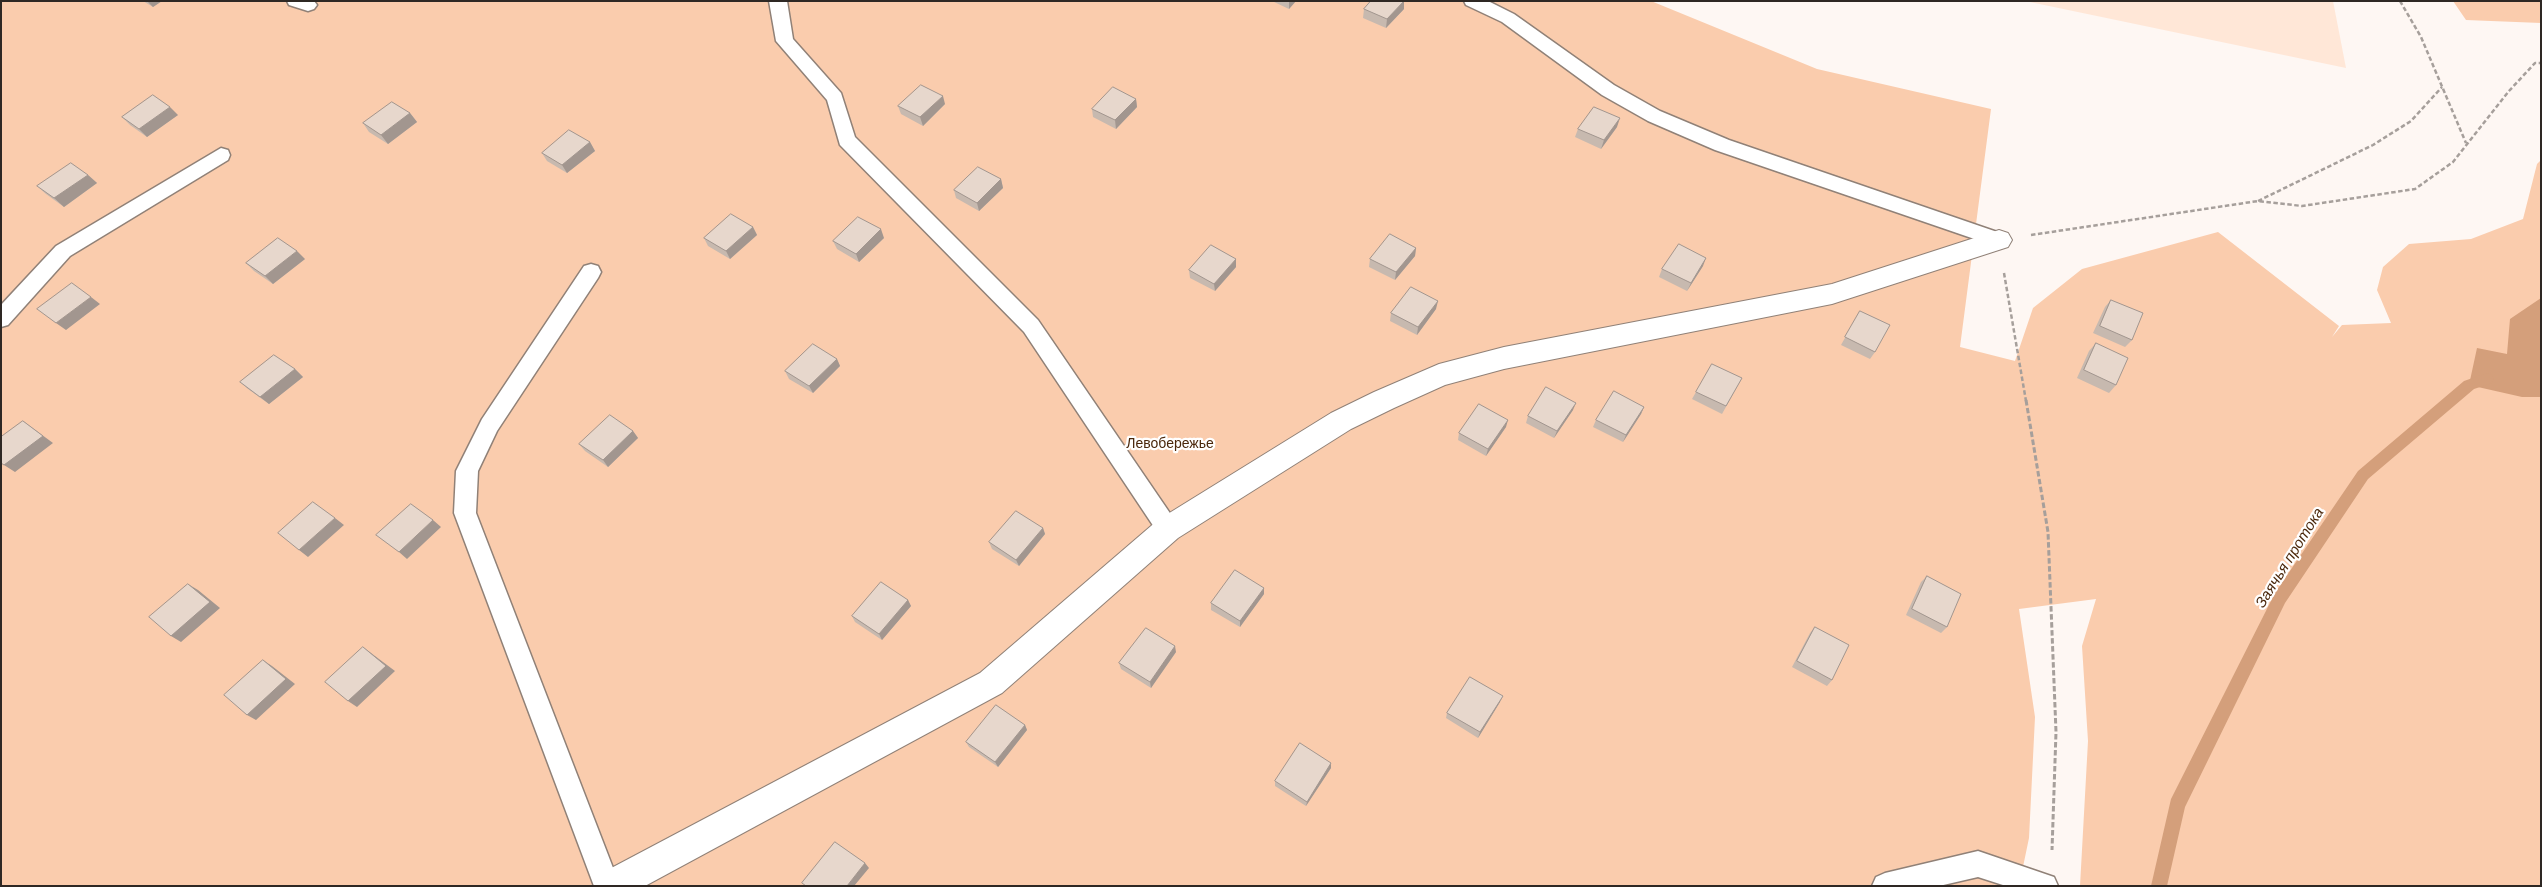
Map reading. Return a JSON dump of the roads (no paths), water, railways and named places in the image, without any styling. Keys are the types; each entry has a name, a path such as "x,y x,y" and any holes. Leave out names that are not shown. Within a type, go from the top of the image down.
{"street":[{"path":"612,886 992,683 1168,529 1341,421 1439,375 1504,358 1832,294 1999,240"}],"lane":[{"path":"778,1 785,41 835,98 847,140 1030,326 1168,529"},
{"path":"1472,1 1508,18 1608,90 1654,116 1722,145 1999,240"},
{"path":"1,319 63,251 221,155"},
{"path":"591,272 489,425 467,471 465,513 607,886"},
{"path":"1885,886 1978,864 2045,886"}],"waterway":[{"name":"Заячья протока","path":"2159,886 2177,805 2223,716 2280,598 2363,475 2469,385 2487,379"}],"park label":[{"name":"Левобережье","path":"1170,444"}]}
